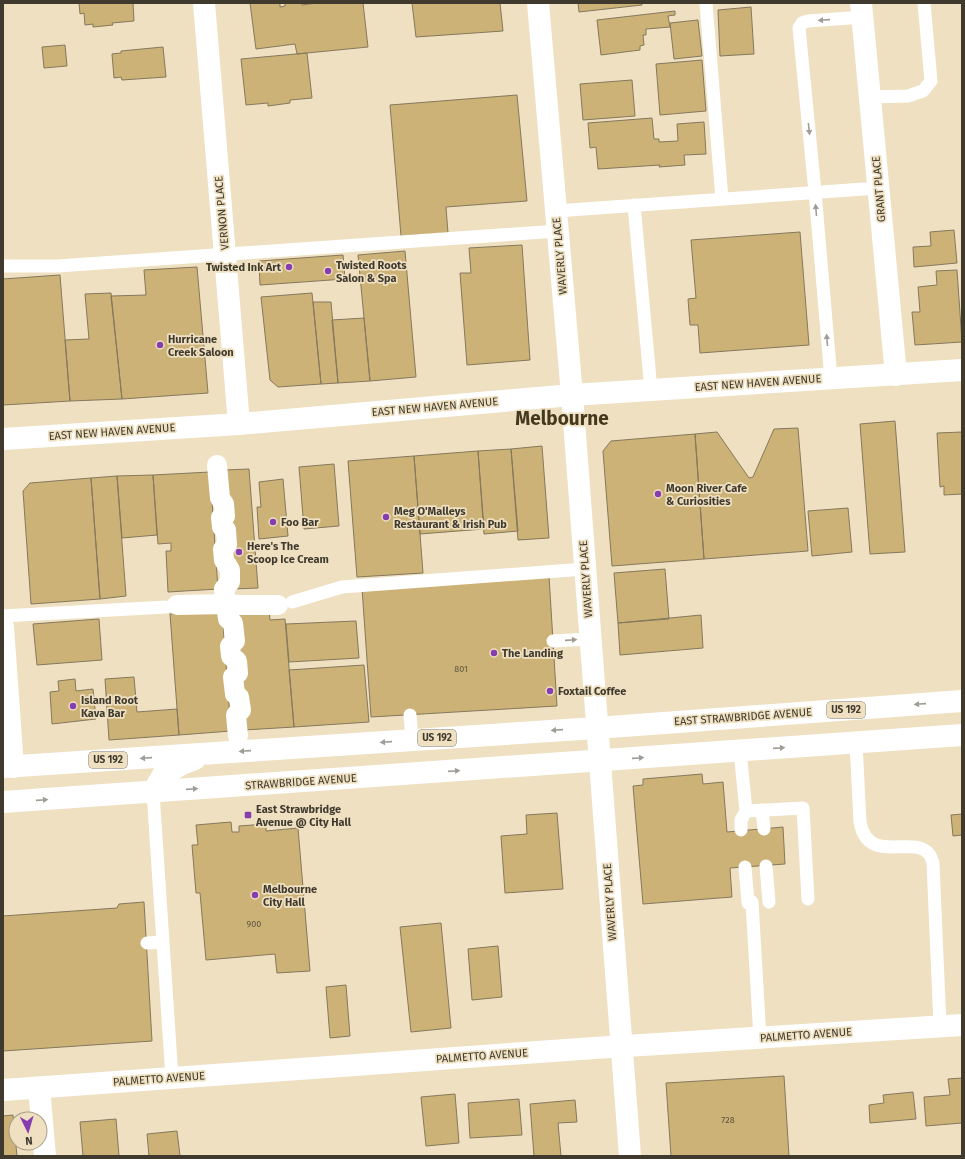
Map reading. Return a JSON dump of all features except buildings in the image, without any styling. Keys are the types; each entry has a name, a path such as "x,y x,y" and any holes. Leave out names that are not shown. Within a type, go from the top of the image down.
{"street":[{"name":"VERNON PLACE","path":"204,3 240,424"},
{"name":"WAVERLY PLACE","path":"538,3 572,395 596,728 630,1156"},
{"name":"GRANT PLACE","path":"862,10 896,375"},
{"name":"EAST NEW HAVEN AVENUE","path":"3,440 240,424 572,395 962,370"},
{"path":"217,465 220,498 224,504 225,516 221,518 222,527 226,530 227,545 223,549 224,560 230,570 230,582 224,589 228,619 233,623 235,640 230,646 231,656 237,661 238,674 234,677 235,694 239,697 241,710 236,715 238,736"},
{"path":"171,606 285,603"},
{"path":"3,627 6,773"},
{"name":"EAST STRAWBRIDGE AVENUE","path":"596,728 962,701"},
{"name":"US 192","path":"6,773 213,753 596,728"},
{"path":"599,761 962,735"},
{"path":"153,792 162,775 182,764 213,753"},
{"name":"STRAWBRIDGE AVENUE","path":"3,802 599,761"},
{"name":"PALMETTO AVENUE","path":"3,1090 962,1025"},
{"path":"40,1088 45,1156"}],"lane":[{"path":"706,3 722,199"},
{"path":"870,97 908,96 923,91 931,81 924,3"},
{"path":"831,379 815,192 798,28 802,23 808,21 862,10"},
{"path":"3,266 58,266 225,254 557,221 634,205 878,188"},
{"path":"634,205 651,390"},
{"path":"285,603 342,588 585,569"},
{"path":"3,616 171,606"},
{"path":"553,641 590,639"},
{"path":"410,715 412,740"},
{"path":"856,743 861,830 868,840 878,845 912,847 923,850 929,854 934,863 940,1026"},
{"path":"740,751 746,811 741,820 740,830"},
{"path":"153,792 172,1078"},
{"path":"746,811 803,808 808,899"},
{"path":"762,810 764,829"},
{"path":"766,866 769,902"},
{"path":"745,867 750,902 760,1038"},
{"path":"147,943 163,942"}],"place":[{"name":"Twisted Ink Art","path":"289,267"},
{"name":"Twisted Roots Salon & Spa","path":"328,271"},
{"name":"Hurricane Creek Saloon","path":"160,345"},
{"name":"Moon River Cafe & Curiosities","path":"658,494"},
{"name":"Meg O'Malleys Restaurant & Irish Pub","path":"386,517"},
{"name":"Foo Bar","path":"273,522"},
{"name":"Here's The Scoop Ice Cream","path":"239,552"},
{"name":"The Landing","path":"494,653"},
{"name":"Foxtail Coffee","path":"550,691"},
{"name":"Island Root Kava Bar","path":"73,706"},
{"name":"East Strawbridge Avenue @ City Hall","path":"248,815"},
{"name":"Melbourne City Hall","path":"255,895"}],"district":[{"name":"Melbourne","path":"562,418"}]}
